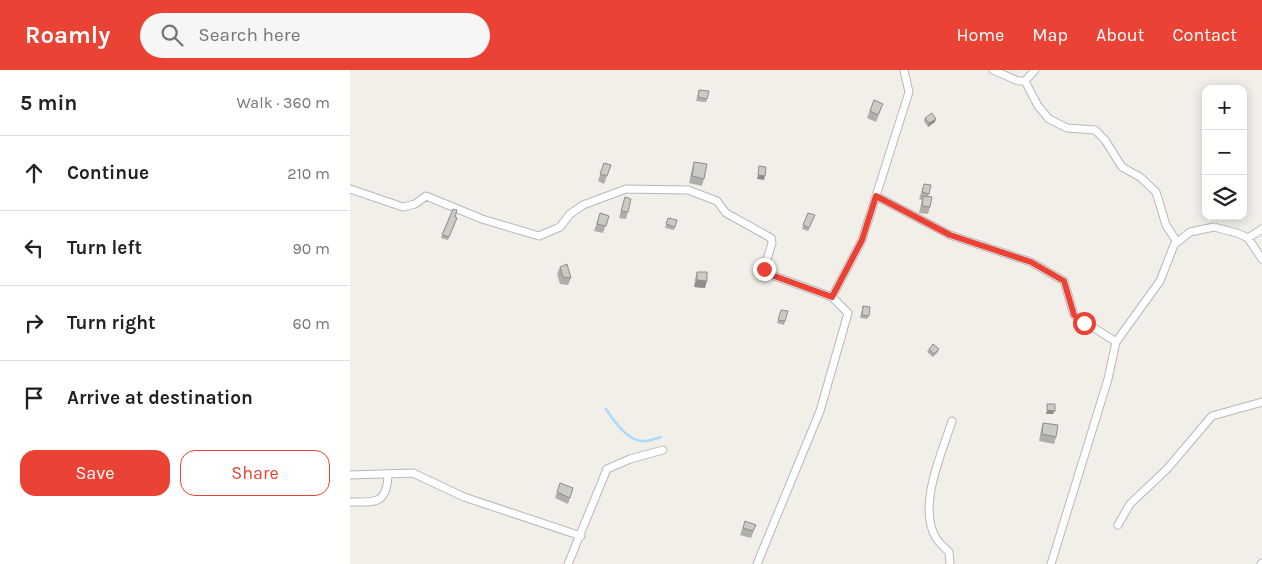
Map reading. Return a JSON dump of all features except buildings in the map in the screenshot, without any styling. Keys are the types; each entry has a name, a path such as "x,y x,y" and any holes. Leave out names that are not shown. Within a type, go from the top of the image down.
{"street":[{"path":"832,297 862,240 876,196 908,92 904,70"},
{"path":"993,70 1018,81 1025,81 1035,70"},
{"path":"1025,81 1038,106 1049,120 1067,128 1095,130 1105,140 1122,167 1140,177 1156,192 1166,225 1177,242"},
{"path":"350,189 403,207 415,204 426,196 482,219 540,236 560,227 570,214 583,205 626,189 688,190 717,201 726,213 771,238 772,242 764,269 766,273 832,297 848,313 820,411 757,564"},
{"path":"876,196 950,235 1031,262 1064,281 1074,315 1116,342"},
{"path":"1051,564 1108,378 1116,342 1160,281 1174,245 1190,232 1214,228 1237,232 1248,238 1262,259"},
{"path":"1248,238 1262,228"},
{"path":"1118,525 1130,504 1167,469 1212,416 1262,402"},
{"path":"950,564 949,552 936,538 929,519 930,489 952,421"},
{"path":"568,564 608,469 630,459 664,450"},
{"path":"350,475 413,473 464,497 581,536"},
{"path":"350,502 377,502 383,497 387,487 388,474"}],"waterway":[{"path":"606,409 621,428 636,440 646,441 661,437"}],"route":[{"path":"764,269 766,273 832,297 862,240 876,196 905,213 950,235 1031,262 1064,281 1074,315 1084,323"}]}
